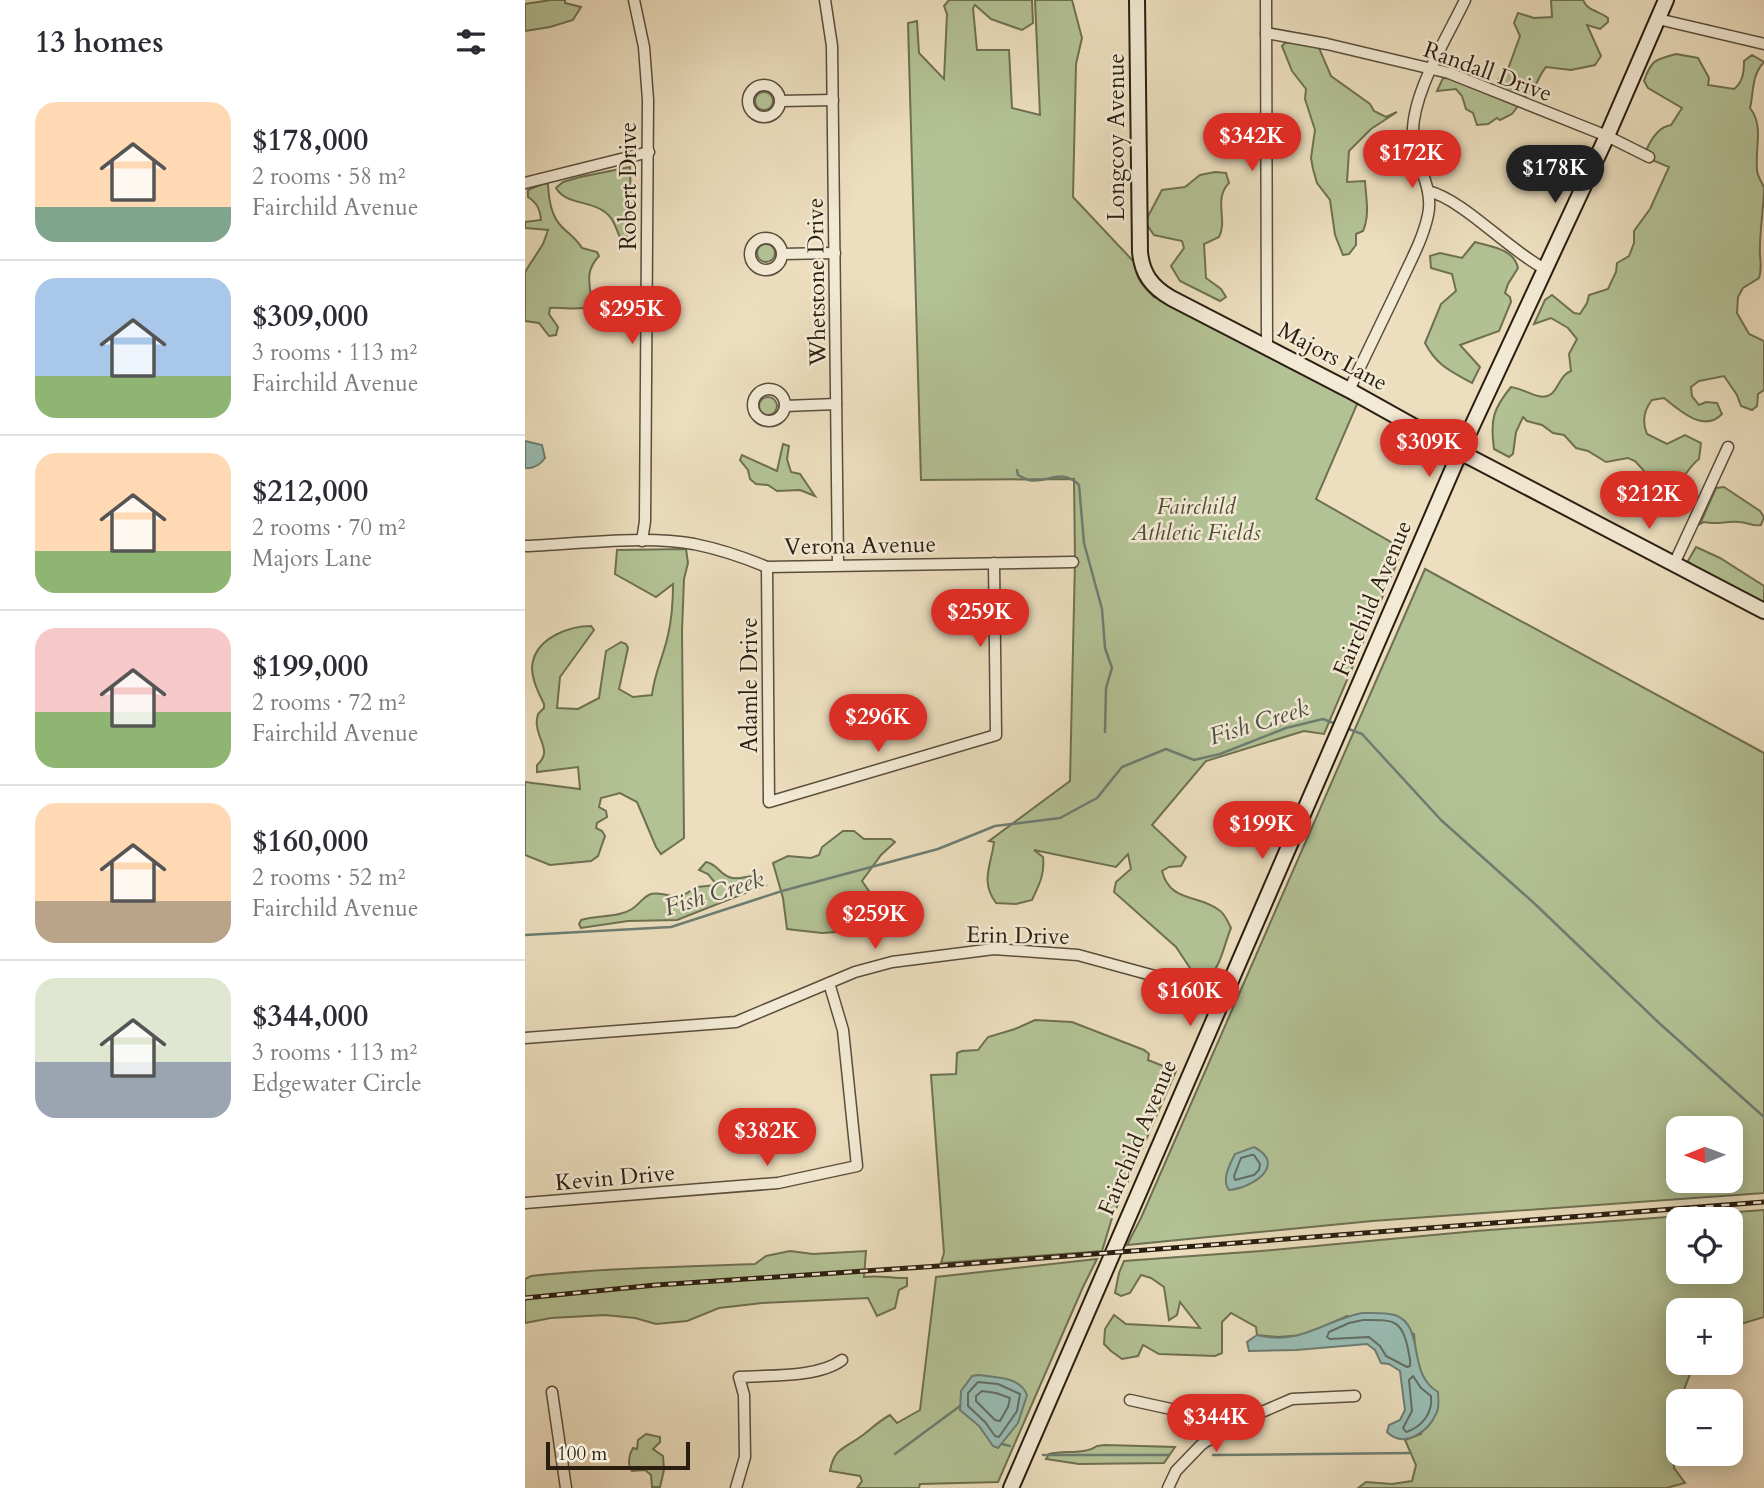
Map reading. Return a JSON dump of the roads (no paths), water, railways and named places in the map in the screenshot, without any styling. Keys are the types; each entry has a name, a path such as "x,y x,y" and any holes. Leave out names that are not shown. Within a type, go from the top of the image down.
{"main road":[{"name":"Longcoy Avenue","path":"1137,0 1140,252 1145,273"},
{"name":"Fairchild Avenue","path":"1011,1488 1459,452 1607,136 1666,0"},
{"name":"Majors Lane","path":"1145,273 1162,293 1764,611"}],"street":[{"name":"Robert Drive","path":"634,0 646,61 649,152 646,490 642,541"},
{"name":"Whetstone Drive","path":"825,0 832,37 838,564"},
{"path":"1266,0 1267,347"},
{"path":"1349,390 1420,240 1428,213 1429,191 1416,152 1413,129 1417,104 1465,0"},
{"path":"1658,19 1764,44"},
{"name":"Randall Drive","path":"1266,33 1433,68 1607,136 1649,157"},
{"path":"780,101 833,100"},
{"path":"525,183 649,152"},
{"path":"1429,191 1442,195 1518,253 1545,269"},
{"path":"782,254 835,253"},
{"path":"785,406 837,404"},
{"path":"1674,564 1728,447"},
{"name":"Verona Avenue","path":"525,546 642,541 692,544 734,554 767,567 1073,562"},
{"name":"Adamle Drive","path":"767,567 769,802 996,735 994,563"},
{"name":"Erin Drive","path":"525,1038 736,1022 829,983 892,962 994,949 1078,955 1137,969 1184,984 1221,1000"},
{"name":"Kevin Drive","path":"525,1203 778,1183 857,1166 843,1030 829,983"},
{"path":"736,1488 745,1457 745,1414 739,1377 820,1371 842,1360"},
{"path":"552,1392 566,1488"},
{"path":"1168,1488 1176,1471 1227,1427 1292,1399 1355,1396"},
{"path":"1130,1400 1189,1413 1209,1440"}],"water":[{"path":"525,441 542,445 545,458 539,465 525,468"},
{"path":"1254,1147 1264,1154 1268,1161 1267,1168 1256,1180 1229,1190 1226,1177 1235,1154"},
{"path":"1362,1313 1391,1314 1404,1321 1414,1339 1422,1374 1428,1384 1438,1392 1438,1406 1432,1421 1421,1432 1408,1439 1394,1437 1387,1432 1389,1425 1400,1420 1405,1410 1400,1371 1389,1364 1381,1363 1375,1350 1367,1344 1249,1351 1247,1342 1257,1335 1272,1338 1299,1335"},
{"path":"972,1376 1013,1381 1024,1389 1027,1395 1018,1423 998,1448 993,1446 979,1426 960,1410 961,1391"}],"waterway":[{"path":"1017,470 1018,475 1029,480 1067,477 1079,485 1084,543 1102,609 1105,648 1112,668 1106,688 1105,732"},
{"name":"Fish Creek","path":"525,935 671,927 782,891 938,849 995,826 1060,818 1097,798 1122,767 1166,749 1194,760 1220,754 1286,728 1323,719 1336,724"},
{"name":"Fish Creek","path":"1346,728 1362,734 1441,820 1764,1117"},
{"path":"895,1454 960,1406"},
{"path":"1002,1444 1010,1446"},
{"path":"1213,1455 1411,1453"},
{"path":"1043,1455 1168,1455"}],"railway":[{"path":"525,1298 656,1285 939,1266 1764,1202"}],"park label":[{"name":"Fairchild Athletic Fields","path":"1196,519"}]}
